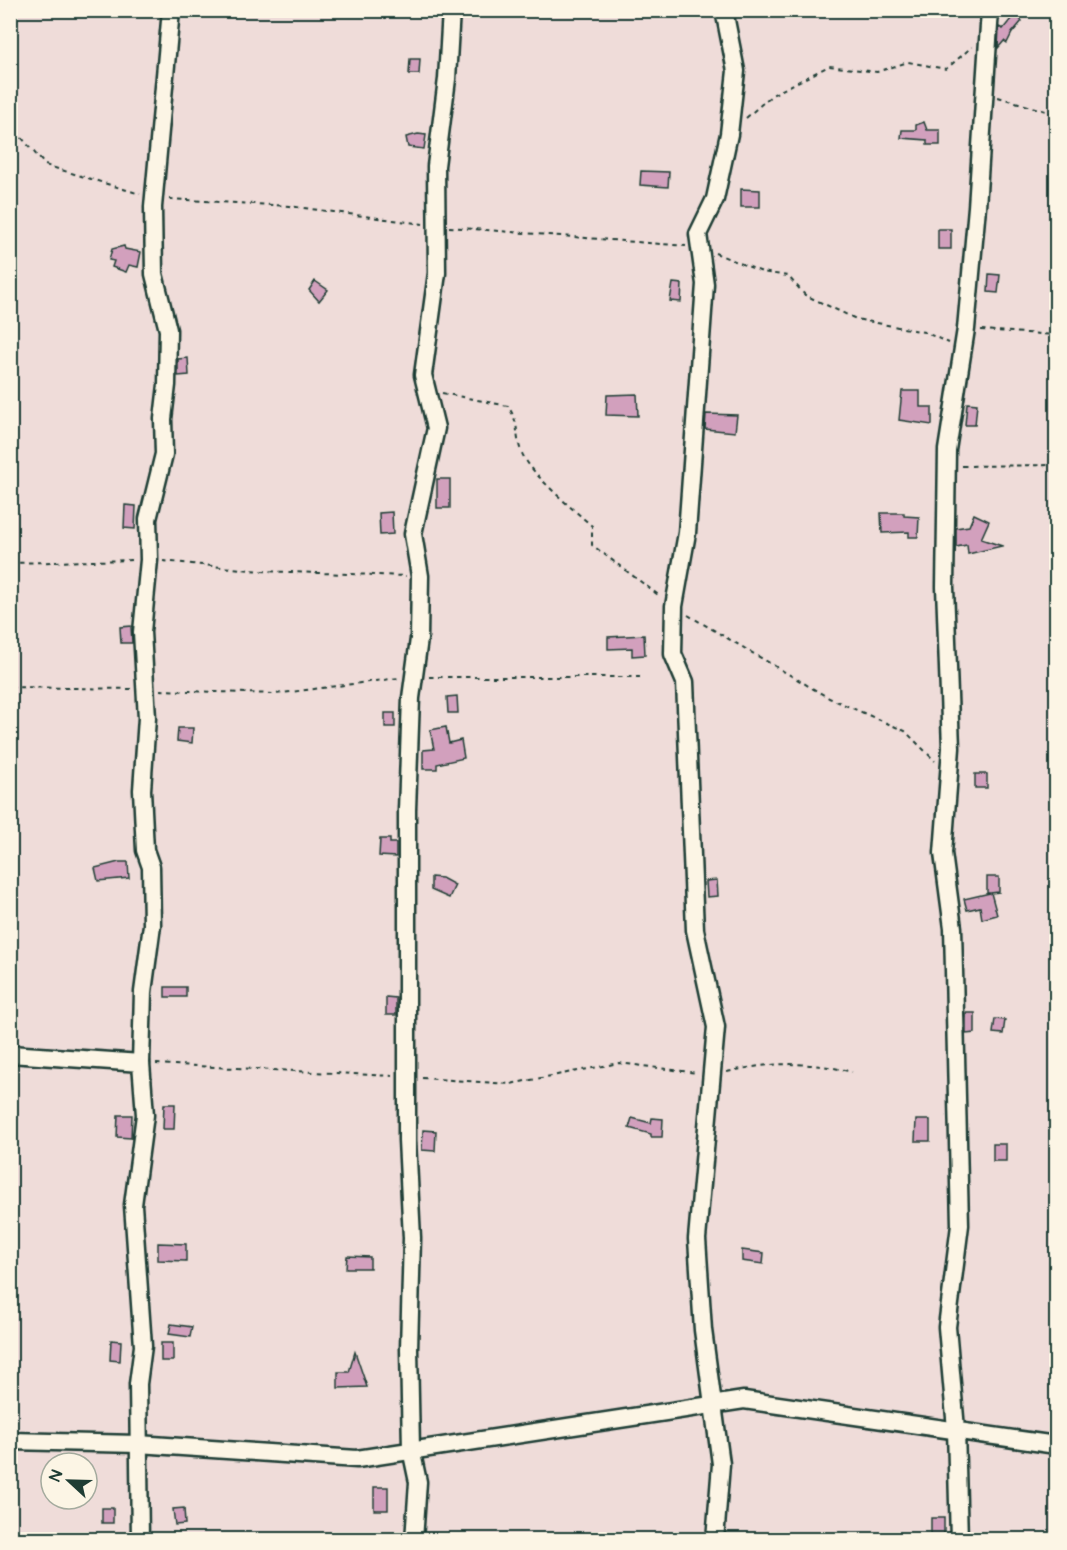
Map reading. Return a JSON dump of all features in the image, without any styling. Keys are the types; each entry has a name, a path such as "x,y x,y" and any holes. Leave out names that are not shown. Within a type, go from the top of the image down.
{"street":[{"path":"140,1539 138,1384 143,1346 134,1205 146,1115 141,1064 143,992 152,926 151,867 145,850 142,790 147,718 142,632 150,560 148,519 164,454 163,419 167,385 168,330 154,274 154,198 171,10"},
{"path":"414,1539 418,1482 411,1449 409,1280 412,1238 407,1077 408,810 412,676 418,639 420,576 412,534 436,428 423,375 437,273 436,166 447,79 451,10"},
{"path":"715,1539 721,1464 703,1330 697,1239 716,1027 695,930 685,682 673,654 674,606 687,533 705,284 698,234 715,199 729,134 736,71 724,10"},
{"path":"959,1539 956,1428 947,1327 960,1225 953,928 943,853 951,748 945,587 947,466 966,329 977,207 990,10"},
{"path":"10,1054 141,1064"},
{"path":"10,1441 138,1444 357,1459 744,1400 956,1428 1056,1445"}],"path":[{"path":"746,119 772,95 829,66 877,72 908,62 946,69 988,33"},
{"path":"984,93 1056,114"},
{"path":"10,124 45,165 154,198 289,206 437,226 580,236 700,248 762,272 788,276 805,295 856,319 924,332 963,349"},
{"path":"966,329 1056,335"},
{"path":"947,466 1056,465"},
{"path":"10,563 150,560 261,571 420,576"},
{"path":"10,687 275,694 412,676 640,677"},
{"path":"141,1064 510,1084 619,1063 711,1076 756,1065 819,1064 852,1072"}],"building":[{"path":"1015,14 1022,21 1007,43 1004,41 998,48 999,27 1003,29"},
{"path":"410,59 420,59 419,74 409,74"},
{"path":"924,122 927,130 940,130 940,145 927,145 927,140 901,138 902,130 916,130 916,125"},
{"path":"426,135 424,149 408,147 406,137"},
{"path":"641,171 669,172 668,187 640,185"},
{"path":"741,189 760,190 760,207 741,207"},
{"path":"938,229 951,229 951,249 938,249"},
{"path":"124,246 125,249 141,252 138,267 129,265 126,272 112,267 114,261 109,260 112,249"},
{"path":"989,274 1000,275 998,293 988,292"},
{"path":"315,281 328,290 319,301 309,290"},
{"path":"673,283 682,284 681,302 670,301"},
{"path":"188,358 189,375 178,376 178,359"},
{"path":"902,391 920,391 920,407 932,407 932,425 899,420"},
{"path":"637,394 638,416 606,415 607,395"},
{"path":"967,403 977,404 975,425 965,425"},
{"path":"706,414 737,415 735,432 705,429"},
{"path":"437,479 450,479 450,508 437,508"},
{"path":"125,505 136,506 135,529 124,528"},
{"path":"392,512 393,534 380,535 379,513"},
{"path":"881,513 904,513 904,516 919,517 918,537 909,537 909,532 882,533"},
{"path":"974,514 989,521 981,539 1002,546 968,554 967,545 956,547 956,528 969,526"},
{"path":"131,626 132,643 121,643 120,627"},
{"path":"644,635 645,655 632,656 632,648 608,649 608,637"},
{"path":"457,696 458,713 448,713 447,697"},
{"path":"385,713 395,713 395,727 385,727"},
{"path":"446,727 449,743 461,740 464,758 437,764 437,769 423,769 423,750 434,749 430,730"},
{"path":"178,728 193,728 192,743 177,741"},
{"path":"975,774 987,774 987,788 975,788"},
{"path":"380,839 390,839 390,843 396,843 396,857 379,856"},
{"path":"128,862 129,878 98,881 95,868"},
{"path":"431,877 442,878 455,885 449,898 431,890"},
{"path":"987,877 999,877 999,892 991,893 997,915 982,919 980,907 967,910 964,899 990,893 987,893"},
{"path":"717,880 718,896 707,897 706,881"},
{"path":"165,987 186,987 186,997 165,997"},
{"path":"386,997 396,998 396,1015 386,1015"},
{"path":"966,1013 975,1013 975,1033 966,1034"},
{"path":"995,1019 1005,1020 1003,1034 993,1033"},
{"path":"164,1104 175,1104 174,1129 163,1129"},
{"path":"118,1115 132,1115 131,1138 117,1137"},
{"path":"632,1118 651,1123 652,1118 663,1119 662,1137 651,1137 651,1134 629,1128"},
{"path":"916,1120 930,1120 930,1141 915,1141"},
{"path":"423,1130 436,1131 435,1151 422,1150"},
{"path":"993,1144 1006,1144 1006,1161 993,1161"},
{"path":"158,1243 186,1244 186,1261 158,1260"},
{"path":"742,1250 764,1253 763,1264 742,1261"},
{"path":"347,1256 370,1257 370,1268 346,1268"},
{"path":"171,1324 192,1327 190,1337 169,1334"},
{"path":"111,1340 121,1341 120,1361 110,1360"},
{"path":"161,1343 173,1343 173,1361 161,1361"},
{"path":"355,1352 367,1387 338,1388 338,1372 349,1372"},
{"path":"374,1487 388,1487 388,1510 374,1510"},
{"path":"102,1508 113,1508 113,1523 102,1523"},
{"path":"184,1508 185,1524 175,1525 173,1509"},
{"path":"931,1518 944,1518 944,1536 931,1536"}]}
